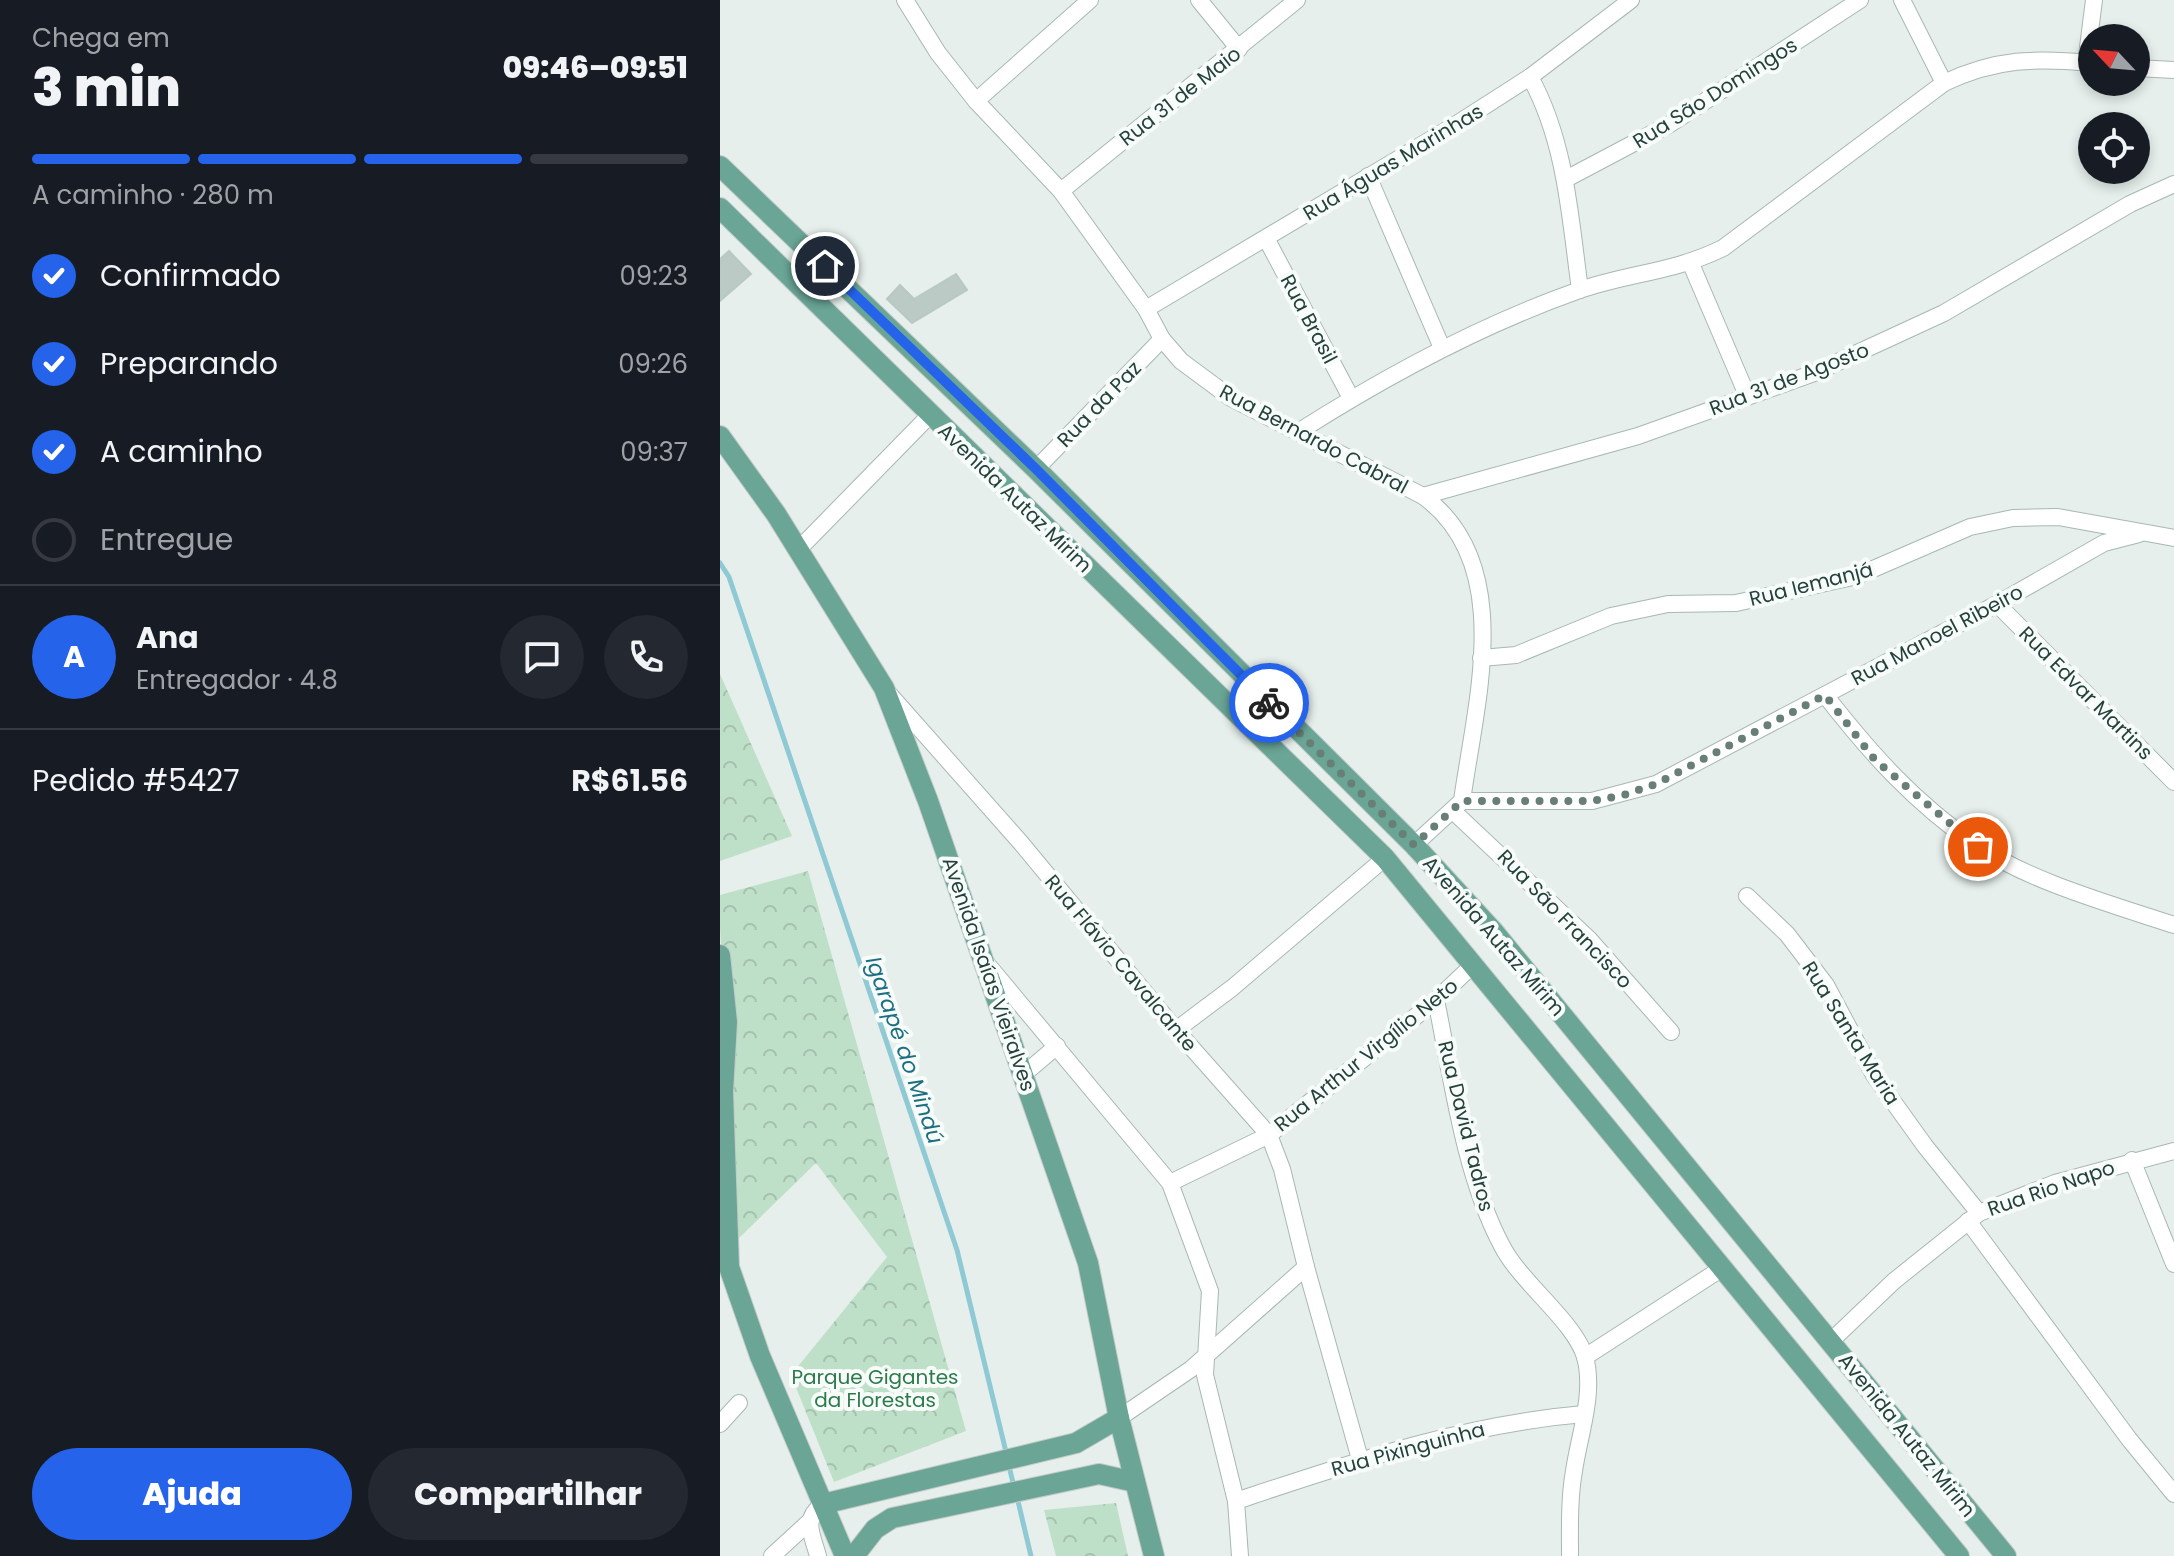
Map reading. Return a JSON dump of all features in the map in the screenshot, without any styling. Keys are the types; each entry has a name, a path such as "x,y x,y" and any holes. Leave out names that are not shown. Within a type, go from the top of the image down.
{"main road":[{"name":"Avenida Autaz Mirim","path":"720,166 1036,469 1414,845 1494,932 2006,1556"},
{"name":"Avenida Autaz Mirim","path":"720,208 1385,858 1959,1556"},
{"name":"Avenida Isaías Vieiralves","path":"720,436 798,550 884,688 986,963 1088,1263 1119,1418 1154,1556"},
{"path":"720,955 727,1022 723,1092 725,1272 845,1556"},
{"path":"823,1504 1076,1443 1097,1435 1119,1418"},
{"path":"854,1556 875,1529 892,1518 1078,1477 1099,1474 1135,1482"}],"street":[{"name":"Rua Bernardo Cabral","path":"905,0 938,53 976,101 1061,191 1146,309 1162,339 1203,379 1423,496 1452,521 1474,563 1482,617 1481,658 1458,806"},
{"path":"976,101 1090,0"},
{"path":"1199,0 1239,49"},
{"name":"Rua 31 de Maio","path":"1061,191 1297,0"},
{"name":"Rua Águas Marinhas","path":"1146,309 1267,240 1530,77 1631,0"},
{"name":"Rua São Domingos","path":"1566,179 1670,124 1860,0"},
{"path":"1902,0 1944,83"},
{"path":"2092,24 2094,0"},
{"path":"1298,432 1351,398 1442,348 1580,290 1691,264 1723,248 1944,83 1997,62 2078,63"},
{"path":"2150,69 2174,70"},
{"path":"1530,77 1548,115 1566,179 1580,290"},
{"path":"1368,176 1442,348"},
{"name":"Rua 31 de Agosto","path":"1423,496 1638,436 1814,373 1944,313 2130,204 2174,184"},
{"name":"Rua Brasil","path":"1267,240 1351,398"},
{"path":"1691,264 1747,395"},
{"name":"Rua da Paz","path":"1036,469 1162,339"},
{"path":"798,550 930,415"},
{"name":"Rua Iemanjá","path":"1481,658 1516,655 1611,616 1668,604 1736,603 1857,576 1970,527 2013,518 2058,517 2174,538"},
{"name":"Rua Manoel Ribeiro","path":"1458,806 1592,801 1624,795 1656,784 1997,604 2104,543 2139,534"},
{"name":"Rua Edvar Martins","path":"1997,604 2174,782"},
{"name":"Rua Flávio Cavalcante","path":"884,688 1021,843 1176,1030 1269,1135 1282,1169 1360,1459"},
{"path":"1825,695 1875,760 1978,847 2067,889 2174,925"},
{"path":"1414,845 1458,806"},
{"name":"Rua São Francisco","path":"1458,806 1579,929 1671,1032"},
{"path":"1176,1030 1232,988 1385,858"},
{"name":"Rua Santa Maria","path":"1747,896 1787,934 1826,985 1874,1075 2129,1439 2174,1494"},
{"path":"986,963 1170,1183 1210,1291 1211,1317 1205,1356 1210,1402 1236,1501 1240,1556"},
{"name":"Rua Arthur Virgílio Neto","path":"1170,1183 1269,1135 1436,1000 1473,965"},
{"name":"Rua David Tadros","path":"1436,1000 1457,1100 1488,1215 1502,1247 1528,1284 1576,1337 1585,1357"},
{"path":"1024,1074 1057,1046"},
{"name":"Rua Rio Napo","path":"1831,1341 1894,1281 1974,1217 2055,1183 2174,1151"},
{"path":"2132,1160 2174,1264"},
{"path":"1119,1418 1205,1356 1306,1267"},
{"path":"1570,1556 1570,1508 1584,1414 1585,1357 1724,1267"},
{"path":"720,1424 739,1403"},
{"name":"Rua Pixinguinha","path":"1236,1501 1360,1459 1476,1429 1584,1414"},
{"path":"772,1556 809,1522 812,1512 823,1504"},
{"path":"809,1522 818,1556"}],"green space":[{"path":"720,674 792,836 720,861"},
{"name":"Parque Gigantes da Florestas","path":"808,871 966,1431 834,1482 791,1375 887,1257 816,1163 738,1239 720,928 720,895"},
{"path":"1116,1503 1128,1556 1056,1556 1044,1510"}],"building":[{"path":"729,251 751,274 720,301 720,259"},
{"path":"956,274 967,290 912,323 887,299 900,285 914,299"}],"waterway":[{"name":"Igarapé do Mindú","path":"720,563 729,577 957,1250 1007,1456"},
{"name":"Igarapé do Mindú","path":"1009,1466 1014,1487"},
{"name":"Igarapé do Mindú","path":"1017,1497 1031,1556"}],"way so far":[{"path":"1269,703 1414,845 1454,812 1462,801 1592,801 1624,795 1656,784 1825,695 1875,760 1978,847"}],"route":[{"path":"825,266 1036,469 1269,703"}]}
